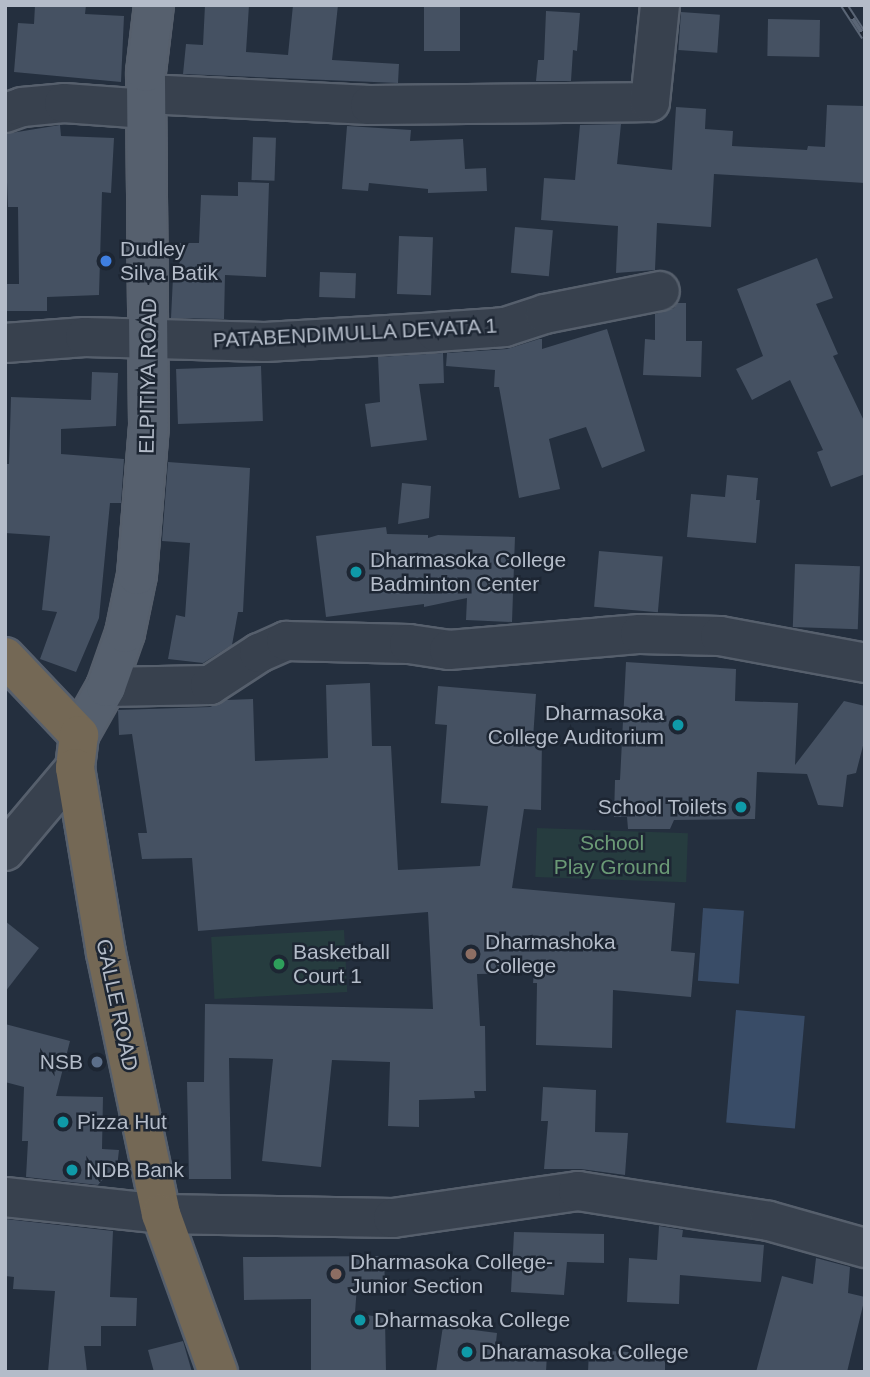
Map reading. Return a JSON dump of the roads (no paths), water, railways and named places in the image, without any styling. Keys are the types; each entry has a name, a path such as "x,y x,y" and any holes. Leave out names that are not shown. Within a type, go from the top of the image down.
{"highway":[{"path":"5,657 77,752"},
{"name":"GALLE ROAD","path":"77,752 106,953 161,1214 218,1372"}],"main road":[{"name":"ELPITIYA ROAD","path":"77,752 106,687 125,633 137,575 149,425 146,102 154,5"}],"street":[{"path":"5,113 22,107 64,103 370,105 650,102 660,5"},
{"name":"PATABENDIMULLA DEVATA 1","path":"5,343 85,337 265,342 505,327 545,314 660,291"},
{"path":"106,687 210,685 259,653 286,641 409,644 449,650 640,634 706,636 865,663"},
{"path":"5,851 77,752"},
{"path":"5,1197 161,1214 393,1218 578,1191 769,1221 865,1248"}],"water":[{"path":"703,908 744,911 739,984 698,981"},
{"path":"736,1010 805,1016 795,1129 726,1123"}],"railway":[{"path":"844,5 865,37"}],"place":[{"name":"Dudley Silva Batik","path":"106,261"},
{"name":"Dharmasoka College Badminton Center","path":"356,572"},
{"name":"Dharmasoka College Auditorium","path":"678,725"},
{"name":"School Toilets","path":"741,807"},
{"name":"Dharmashoka College","path":"471,954"},
{"name":"Basketball Court 1","path":"279,964"},
{"name":"NSB","path":"97,1062"},
{"name":"Pizza Hut","path":"63,1122"},
{"name":"NDB Bank","path":"72,1170"},
{"name":"Dharmasoka College- Junior Section","path":"336,1274"},
{"name":"Dharmasoka College","path":"360,1320"},
{"name":"Dharamasoka College","path":"467,1352"}],"park label":[{"name":"School Play Ground","path":"612,855"}]}
